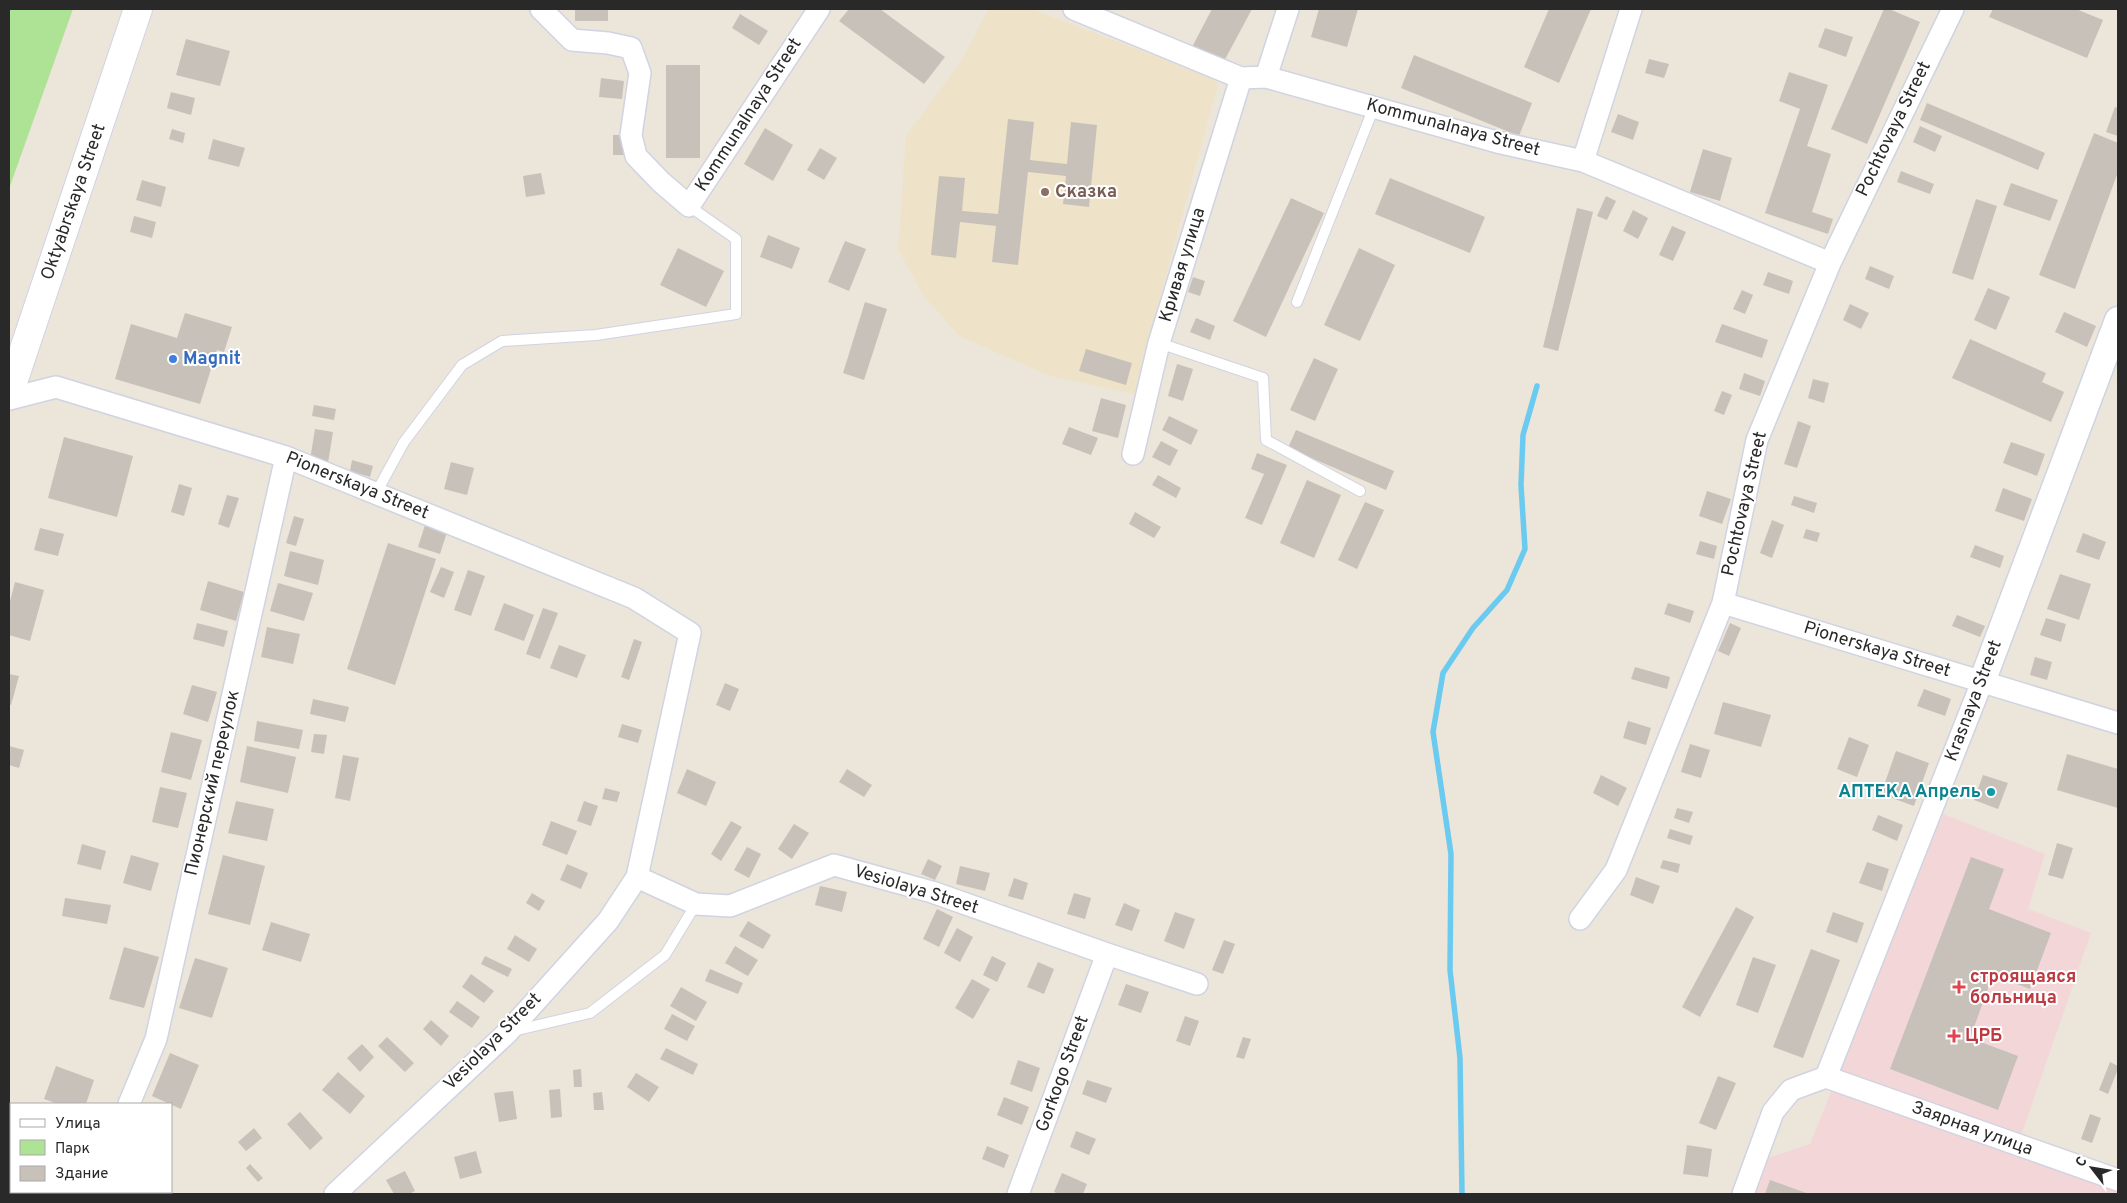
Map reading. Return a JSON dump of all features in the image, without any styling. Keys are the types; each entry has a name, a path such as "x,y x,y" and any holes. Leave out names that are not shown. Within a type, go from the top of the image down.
{"main road":[{"name":"Oktyabrskaya Street","path":"9,394 138,9"}],"street":[{"name":"Kommunalnaya Street","path":"541,9 572,40 608,43 631,48 640,73 631,135 636,156 661,182 689,206 819,9"},
{"name":"Kommunalnaya Street","path":"1074,9 1241,78 1266,77 1497,142 1583,161 1830,263"},
{"path":"1266,77 1288,9"},
{"path":"1583,161 1631,9"},
{"name":"Pochtovaya Street","path":"1580,919 1616,870 1723,603 1757,440 1830,263 1953,9"},
{"name":"Кривая улица","path":"1133,454 1159,343 1241,78"},
{"name":"Krasnaya Street","path":"1826,1077 1982,682 2118,320"},
{"name":"Pionerskaya Street","path":"9,399 56,387 286,457 634,598 690,634"},
{"name":"Пионерский переулок","path":"129,1103 156,1039 286,457"},
{"name":"Pionerskaya Street","path":"1723,603 2118,723"},
{"name":"Vesiolaya Street","path":"335,1194 507,1033 608,921 637,877 690,634"},
{"name":"Vesiolaya Street","path":"637,877 696,904 730,906 834,865 932,892 1197,984"},
{"name":"Gorkogo Street","path":"1018,1194 1107,954"},
{"path":"1743,1194 1773,1112 1791,1090 1826,1077"},
{"name":"Заярная улица","path":"1826,1077 2118,1178"}],"lane":[{"path":"1298,302 1374,107"},
{"path":"376,494 404,442 462,365 502,341 596,336 736,314 736,239 689,206"},
{"path":"1159,343 1263,378 1266,440 1360,491"},
{"path":"507,1033 590,1013 665,955 696,904"}],"shaded area":[{"name":"Сказка","path":"989,9 1031,9 1219,80 1134,394 1050,376 959,336 923,295 898,249 906,136 959,64"},
{"name":"ЦРБ","path":"1943,814 2045,854 2028,909 2091,933 2020,1139 2118,1187 2118,1194 1751,1194 1765,1159 1810,1144"}],"green space":[{"path":"9,9 73,9 9,189"}],"building":[{"path":"575,9 608,9 608,21 575,21"},
{"path":"849,9 880,9 945,57 924,84 839,21"},
{"path":"1212,9 1252,9 1222,65 1191,49"},
{"path":"1319,9 1358,9 1347,47 1311,37"},
{"path":"1549,9 1591,9 1559,83 1524,67"},
{"path":"1884,9 1889,9 1920,22 1867,144 1831,129"},
{"path":"1993,9 2076,9 2103,20 2087,58 1989,17"},
{"path":"740,14 768,31 759,45 732,28"},
{"path":"1825,28 1853,37 1846,57 1818,47"},
{"path":"186,39 230,51 220,86 176,75"},
{"path":"1414,55 1532,103 1519,136 1401,88"},
{"path":"1649,59 1669,64 1664,78 1645,73"},
{"path":"666,65 700,65 700,158 666,158"},
{"path":"1789,72 1828,85 1807,146 1831,154 1812,212 1833,219 1828,234 1765,213 1800,109 1779,101"},
{"path":"601,78 624,81 622,99 599,97"},
{"path":"171,92 195,98 191,115 167,108"},
{"path":"1927,103 2045,153 2038,170 1920,120"},
{"path":"2115,107 2118,108 2118,136 2106,132"},
{"path":"1618,114 1639,122 1633,140 1611,132"},
{"path":"1008,119 1034,122 1030,160 1067,164 1071,122 1097,125 1089,207 1063,204 1066,176 1028,172 1018,265 992,262 996,226 960,222 956,258 931,255 939,176 965,178 962,211 998,214"},
{"path":"1920,126 1942,136 1935,152 1913,142"},
{"path":"765,128 793,145 773,181 744,164"},
{"path":"172,129 185,133 183,143 169,139"},
{"path":"2094,133 2118,143 2118,172 2075,289 2039,275"},
{"path":"613,135 623,135 624,155 613,155"},
{"path":"213,139 245,148 239,167 208,159"},
{"path":"820,148 837,158 824,180 807,170"},
{"path":"1703,149 1732,158 1720,201 1690,192"},
{"path":"1901,171 1934,184 1930,194 1897,182"},
{"path":"541,173 545,194 526,197 523,176"},
{"path":"1390,178 1485,217 1470,253 1375,214"},
{"path":"142,180 166,187 161,207 136,200"},
{"path":"2011,183 2058,200 2050,221 2003,205"},
{"path":"1606,196 1616,201 1607,220 1597,216"},
{"path":"1291,198 1324,213 1266,337 1233,321"},
{"path":"1976,199 1997,206 1973,280 1952,273"},
{"path":"1577,208 1593,212 1558,351 1543,347"},
{"path":"1633,210 1648,218 1638,239 1623,231"},
{"path":"134,216 156,222 152,238 130,232"},
{"path":"1672,226 1686,232 1673,261 1659,255"},
{"path":"768,235 800,248 792,269 760,257"},
{"path":"845,241 866,249 849,291 828,282"},
{"path":"678,248 724,271 706,307 660,285"},
{"path":"1359,248 1395,265 1360,341 1324,325"},
{"path":"1870,266 1894,276 1889,289 1865,279"},
{"path":"1768,272 1793,281 1789,294 1763,285"},
{"path":"1193,277 1205,281 1200,296 1188,292"},
{"path":"1988,288 2010,297 1996,330 1974,320"},
{"path":"1742,290 1753,295 1745,314 1733,309"},
{"path":"865,302 887,309 864,380 843,373"},
{"path":"1850,304 1869,313 1861,329 1843,320"},
{"path":"2064,312 2096,326 2087,347 2055,332"},
{"path":"185,313 232,327 224,352 217,350 200,404 115,379 131,324 177,338"},
{"path":"1196,318 1215,326 1210,340 1190,332"},
{"path":"1722,324 1768,340 1762,358 1715,342"},
{"path":"1970,339 2046,373 2042,382 2064,392 2051,422 1952,378"},
{"path":"1086,349 1132,363 1126,385 1079,371"},
{"path":"1314,358 1338,369 1315,421 1290,410"},
{"path":"1177,364 1193,369 1183,401 1168,396"},
{"path":"1744,373 1765,381 1760,396 1739,389"},
{"path":"1813,379 1829,383 1824,403 1808,398"},
{"path":"1722,391 1732,395 1724,415 1714,411"},
{"path":"1101,398 1126,405 1118,438 1092,431"},
{"path":"314,405 336,409 334,420 312,416"},
{"path":"1169,416 1198,430 1191,445 1162,430"},
{"path":"1798,421 1811,426 1797,468 1784,464"},
{"path":"1069,427 1098,438 1091,455 1062,444"},
{"path":"315,429 333,432 328,463 310,460"},
{"path":"1296,430 1394,471 1386,490 1288,448"},
{"path":"64,437 133,456 117,517 48,498"},
{"path":"1161,441 1178,450 1170,466 1152,457"},
{"path":"2011,442 2045,454 2037,476 2003,463"},
{"path":"1257,453 1287,465 1262,525 1245,518 1264,474 1251,469"},
{"path":"352,460 373,466 370,477 350,471"},
{"path":"451,462 474,468 467,495 444,489"},
{"path":"1158,475 1181,488 1176,498 1152,485"},
{"path":"1307,480 1341,495 1314,558 1280,543"},
{"path":"179,484 192,488 184,516 171,512"},
{"path":"2003,488 2032,499 2024,521 1995,511"},
{"path":"1707,491 1731,499 1722,524 1699,516"},
{"path":"227,495 239,498 229,528 218,524"},
{"path":"1794,496 1817,503 1814,513 1791,505"},
{"path":"1365,502 1384,510 1357,569 1338,560"},
{"path":"1135,512 1161,527 1154,538 1129,524"},
{"path":"294,516 304,519 296,546 286,543"},
{"path":"1772,520 1784,525 1772,558 1760,553"},
{"path":"425,525 447,532 440,554 418,547"},
{"path":"40,528 64,534 58,556 34,550"},
{"path":"1806,529 1820,533 1817,542 1803,538"},
{"path":"2083,533 2106,542 2099,560 2076,552"},
{"path":"1700,541 1717,546 1714,559 1696,554"},
{"path":"388,543 436,559 395,685 347,669"},
{"path":"1975,545 2004,556 2000,568 1970,557"},
{"path":"290,551 324,560 318,585 284,576"},
{"path":"441,567 454,572 444,598 430,592"},
{"path":"468,570 485,576 471,616 454,610"},
{"path":"2060,574 2091,584 2079,620 2047,609"},
{"path":"208,581 244,592 236,621 200,610"},
{"path":"15,582 44,590 30,641 9,635 9,605"},
{"path":"278,583 313,593 304,621 270,611"},
{"path":"504,603 534,615 524,641 494,630"},
{"path":"1668,603 1694,611 1690,623 1664,614"},
{"path":"543,608 558,613 540,659 526,654"},
{"path":"1957,615 1985,626 1980,637 1952,626"},
{"path":"2046,618 2066,624 2061,642 2040,635"},
{"path":"197,623 228,631 224,647 193,639"},
{"path":"1730,623 1741,628 1729,656 1718,651"},
{"path":"267,627 300,634 293,664 261,657"},
{"path":"634,639 642,642 629,680 621,677"},
{"path":"559,645 586,655 577,678 550,668"},
{"path":"2035,657 2052,662 2047,680 2030,675"},
{"path":"1635,667 1670,677 1667,689 1631,679"},
{"path":"9,674 19,676 11,705 9,704"},
{"path":"725,683 739,689 730,711 716,705"},
{"path":"192,685 217,692 208,722 183,714"},
{"path":"1924,689 1951,699 1945,716 1917,706"},
{"path":"313,699 349,707 345,722 310,714"},
{"path":"1723,702 1771,715 1761,747 1714,734"},
{"path":"257,721 303,730 299,749 254,741"},
{"path":"1628,721 1651,728 1646,745 1623,738"},
{"path":"622,724 642,730 638,743 618,737"},
{"path":"171,732 202,740 191,780 161,772"},
{"path":"314,734 327,735 324,754 311,752"},
{"path":"1849,737 1869,745 1857,777 1837,769"},
{"path":"1690,744 1710,750 1701,778 1681,772"},
{"path":"9,746 24,750 19,768 9,765"},
{"path":"247,746 296,757 288,793 240,782"},
{"path":"1896,751 1929,763 1914,806 1881,794"},
{"path":"2067,754 2118,769 2118,808 2057,790"},
{"path":"343,755 359,758 350,801 335,798"},
{"path":"687,769 716,782 706,806 677,793"},
{"path":"847,769 872,785 864,797 839,782"},
{"path":"1601,775 1627,788 1618,806 1593,793"},
{"name":"АПТЕКА Апрель","path":"1983,775 2008,783 1998,809 1974,800"},
{"path":"160,787 187,793 178,828 152,822"},
{"path":"605,788 620,792 617,802 602,799"},
{"path":"236,801 274,809 267,841 228,833"},
{"path":"584,801 598,806 591,826 577,821"},
{"path":"1677,808 1693,812 1689,823 1674,818"},
{"path":"1878,815 1903,825 1897,841 1872,830"},
{"path":"551,821 577,831 567,855 542,845"},
{"path":"731,821 742,827 721,861 711,854"},
{"path":"794,824 809,833 792,859 778,849"},
{"path":"1670,829 1693,836 1690,845 1667,838"},
{"path":"2057,843 2073,848 2063,879 2048,875"},
{"path":"82,844 106,851 101,870 77,864"},
{"path":"747,847 761,854 749,878 734,870"},
{"path":"131,855 159,863 151,891 123,883"},
{"path":"223,855 265,866 250,925 208,914"},
{"path":"1971,857 2004,869 1989,909 2051,933 2030,989 1993,975 1970,1038 2018,1056 1998,1110 1890,1069"},
{"path":"928,859 942,866 935,880 921,874"},
{"path":"1663,860 1680,864 1678,873 1660,868"},
{"path":"1867,862 1889,869 1882,891 1859,883"},
{"path":"567,864 588,873 581,889 560,880"},
{"path":"960,866 990,873 985,891 956,884"},
{"path":"1636,877 1660,886 1653,904 1630,895"},
{"path":"1014,878 1028,883 1023,900 1008,896"},
{"path":"820,886 847,892 842,912 815,905"},
{"path":"532,893 545,901 539,911 526,903"},
{"path":"1074,893 1091,898 1085,919 1067,914"},
{"path":"65,898 111,905 107,924 62,916"},
{"path":"1124,903 1140,910 1132,931 1115,925"},
{"path":"1736,907 1754,917 1700,1017 1682,1007"},
{"path":"937,909 953,917 939,947 923,939"},
{"path":"1175,912 1195,919 1184,949 1164,941"},
{"path":"1833,912 1864,923 1857,943 1826,932"},
{"path":"748,921 771,935 763,949 739,936"},
{"path":"271,922 310,934 301,962 262,950"},
{"path":"957,928 973,937 960,962 944,953"},
{"path":"515,935 537,949 529,962 507,949"},
{"path":"1224,940 1235,944 1223,974 1212,970"},
{"path":"735,946 758,960 748,976 725,963"},
{"path":"124,947 159,957 144,1008 109,999"},
{"path":"1811,949 1840,960 1803,1058 1773,1047"},
{"path":"485,956 512,969 508,977 481,964"},
{"path":"992,956 1006,963 997,982 983,975"},
{"path":"1753,957 1776,965 1758,1013 1736,1005"},
{"path":"195,958 228,968 212,1018 179,1008"},
{"path":"1038,962 1054,969 1044,994 1027,987"},
{"path":"710,969 743,983 738,994 705,981"},
{"path":"471,974 494,991 484,1003 462,987"},
{"path":"972,979 990,989 973,1019 955,1008"},
{"path":"1126,984 1149,992 1141,1013 1118,1005"},
{"path":"681,987 707,1002 696,1021 670,1006"},
{"path":"457,1001 480,1017 472,1028 449,1012"},
{"path":"672,1014 695,1026 687,1041 664,1029"},
{"path":"1185,1016 1199,1021 1190,1046 1176,1041"},
{"path":"431,1020 449,1036 441,1046 423,1029"},
{"path":"387,1037 414,1063 405,1072 378,1046"},
{"path":"1243,1037 1251,1039 1244,1059 1236,1057"},
{"path":"362,1044 374,1057 360,1072 347,1058"},
{"path":"666,1048 698,1064 693,1075 660,1059"},
{"path":"170,1053 199,1065 181,1109 172,1105 172,1103 152,1096"},
{"path":"1018,1060 1040,1068 1032,1092 1010,1084"},
{"path":"2110,1062 2118,1066 2118,1069 2108,1094 2099,1090"},
{"path":"56,1066 94,1080 86,1103 55,1103 44,1099"},
{"path":"581,1069 582,1087 574,1087 573,1070"},
{"path":"338,1072 365,1096 350,1114 322,1090"},
{"path":"636,1073 659,1087 649,1102 627,1087"},
{"path":"1718,1076 1736,1083 1716,1130 1699,1123"},
{"path":"1087,1080 1112,1088 1106,1103 1082,1094"},
{"path":"560,1089 562,1117 551,1118 549,1090"},
{"path":"513,1091 517,1119 499,1122 494,1093"},
{"path":"602,1092 604,1110 594,1110 593,1093"},
{"path":"1004,1097 1029,1107 1022,1125 997,1115"},
{"path":"300,1112 323,1138 310,1150 287,1124"},
{"path":"2090,1114 2101,1118 2092,1143 2081,1139"},
{"path":"254,1128 262,1138 246,1151 238,1142"},
{"path":"1076,1131 1096,1139 1089,1155 1070,1147"},
{"path":"1687,1145 1712,1149 1708,1177 1683,1174"},
{"path":"987,1146 1009,1155 1004,1168 982,1159"},
{"path":"476,1151 482,1173 460,1179 454,1157"},
{"path":"250,1164 263,1178 258,1182 246,1168"},
{"path":"405,1171 415,1191 409,1194 394,1194 386,1180"},
{"path":"1062,1173 1087,1184 1083,1194 1059,1194 1054,1192"},
{"path":"1770,1180 1809,1194 1765,1194"}],"waterway":[{"path":"1462,1194 1460,1058 1450,970 1451,854 1433,732 1443,673 1473,628 1507,590 1525,549 1521,485 1523,435 1537,386"}],"place":[{"name":"Сказка","path":"1045,192"},
{"name":"Magnit","path":"173,359"},
{"name":"АПТЕКА Апрель","path":"1991,792"},
{"name":"строящаяся больница","path":"1959,987"},
{"name":"ЦРБ","path":"1954,1036"}]}
